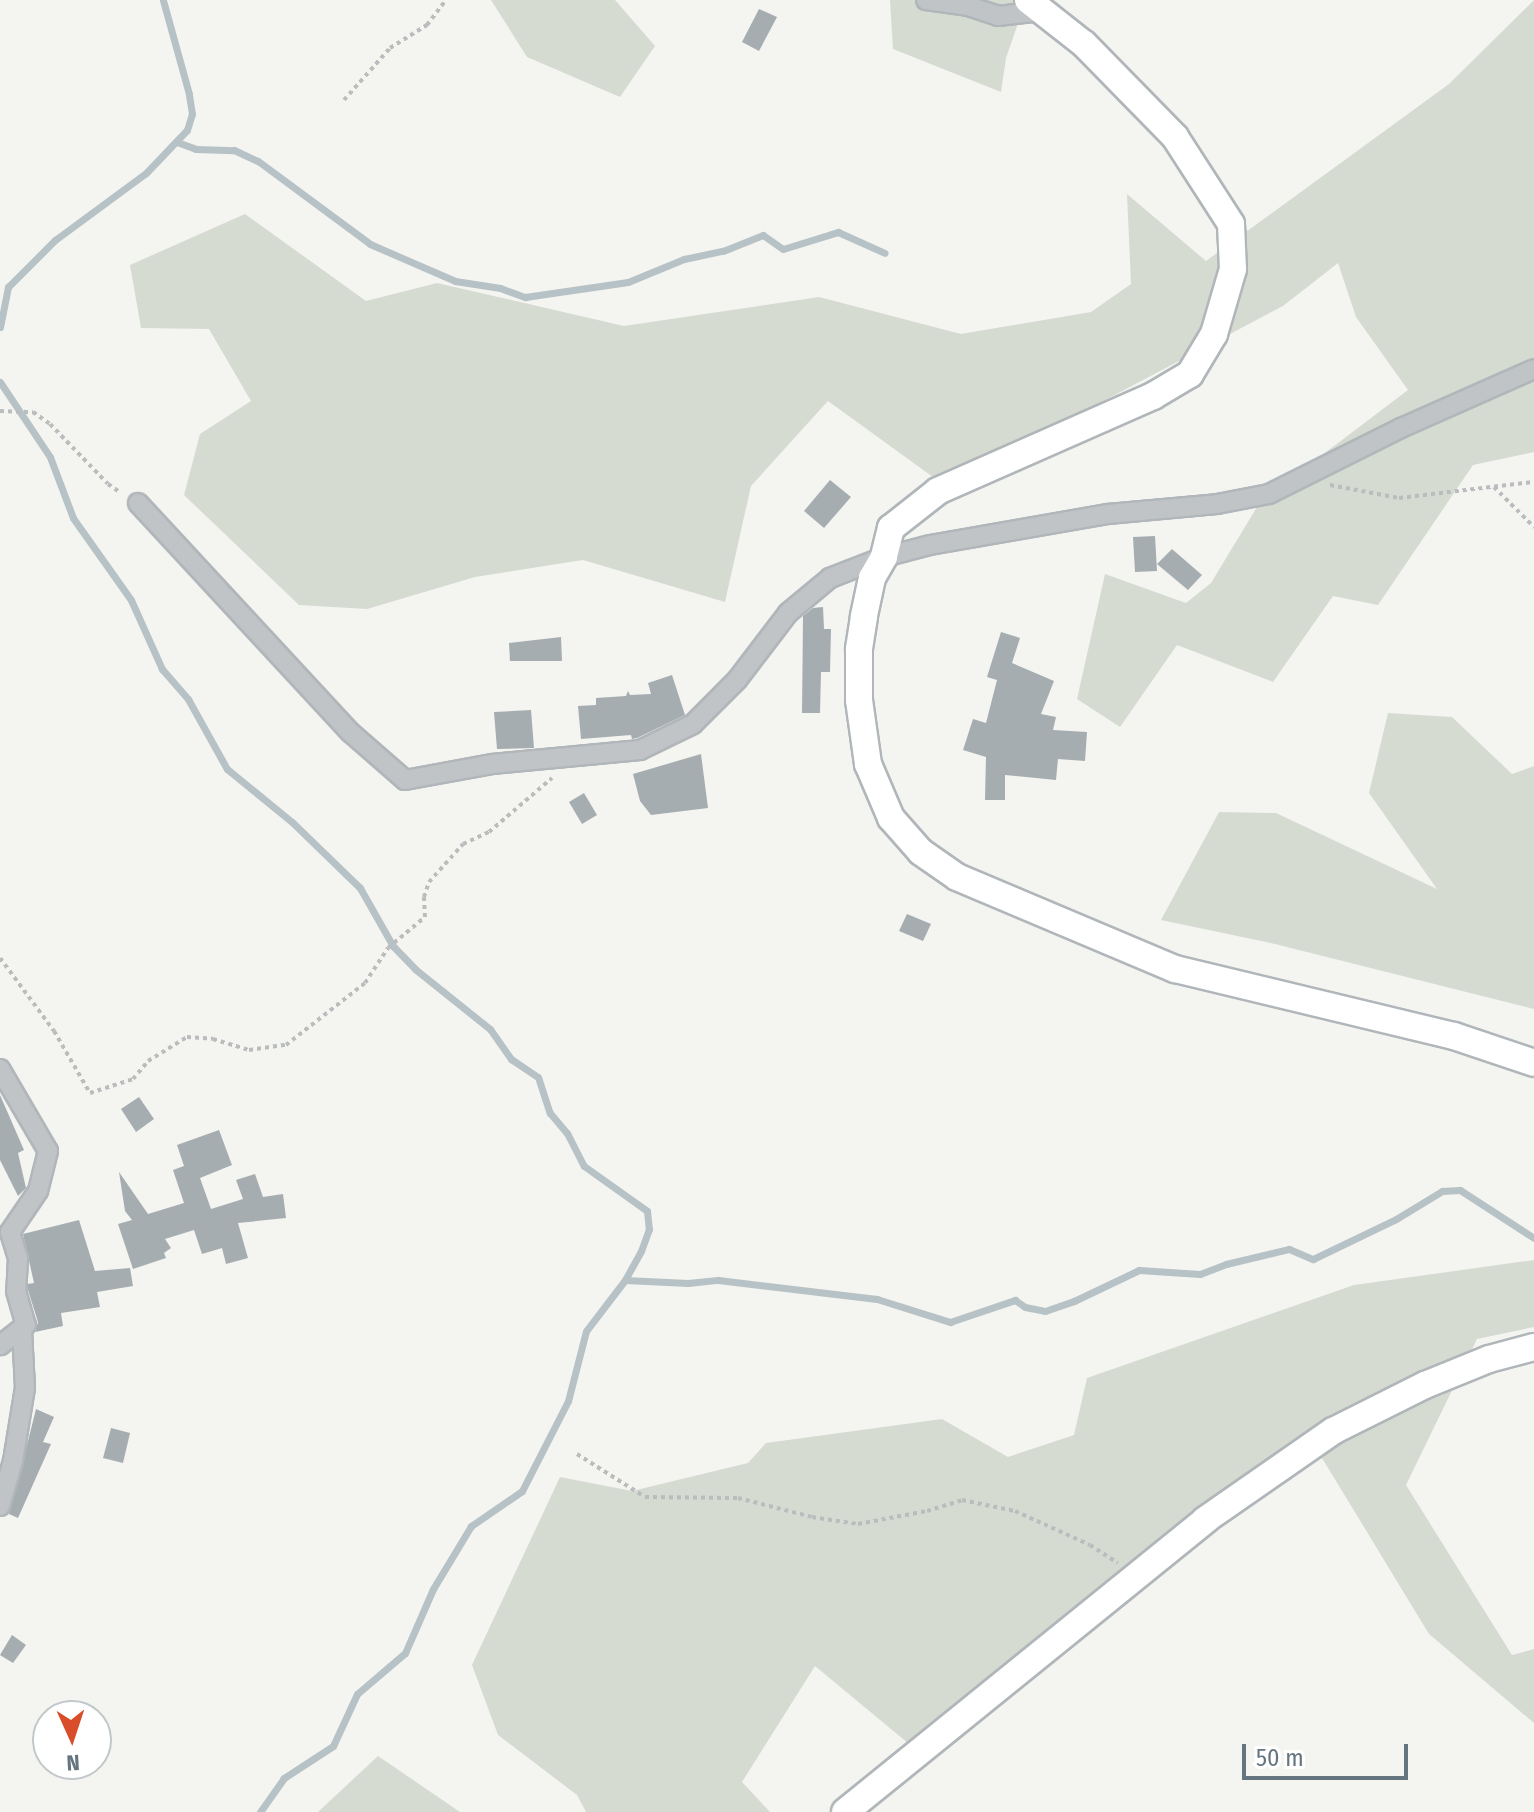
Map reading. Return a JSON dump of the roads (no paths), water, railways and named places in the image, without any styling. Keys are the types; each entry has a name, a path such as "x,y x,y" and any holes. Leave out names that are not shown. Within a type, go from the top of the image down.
{"street":[{"path":"926,0 968,6 998,16 1035,6 1084,44 1175,137 1209,186 1231,224 1233,269 1227,299 1214,334 1190,374 1153,396 938,491 891,528 884,557 872,578 859,650 859,700 868,764 891,818 940,868 1052,920 1175,969 1454,1036 1534,1063"},
{"path":"138,503 350,732 405,780 492,764 640,750 693,724 737,680 788,613 830,578 884,557 1041,525 1162,506 1217,504 1269,494 1401,428 1534,369"},
{"path":"0,1069 48,1151 38,1191 10,1232 18,1258 16,1291 26,1325 0,1345"},
{"path":"0,1506 13,1461 25,1388 22,1331"},
{"path":"845,1812 1205,1520 1333,1431 1425,1385 1489,1359 1534,1347"}],"waterway":[{"path":"0,327 8,287 55,240 146,173 187,130 192,114 189,94 163,0"},
{"path":"177,142 196,149 234,150 258,161 370,244 455,281 500,288 525,297 628,282 684,259 723,251 763,235 783,249 838,232 885,253"},
{"path":"0,382 50,457 73,518 131,600 162,669 188,699 227,769 292,822 360,888 393,946 415,969 490,1029 511,1059 538,1077 550,1113 567,1133 584,1166 647,1211 649,1229 641,1251 625,1280 586,1331 568,1401 522,1491 471,1526 433,1589 405,1653 357,1694 333,1746 284,1778 260,1812"},
{"path":"625,1280 688,1283 718,1280 877,1299 950,1322 1015,1300 1025,1307 1045,1311 1074,1301 1139,1270 1200,1274 1226,1264 1289,1249 1313,1259 1396,1219 1442,1191 1460,1190 1534,1238"}]}
